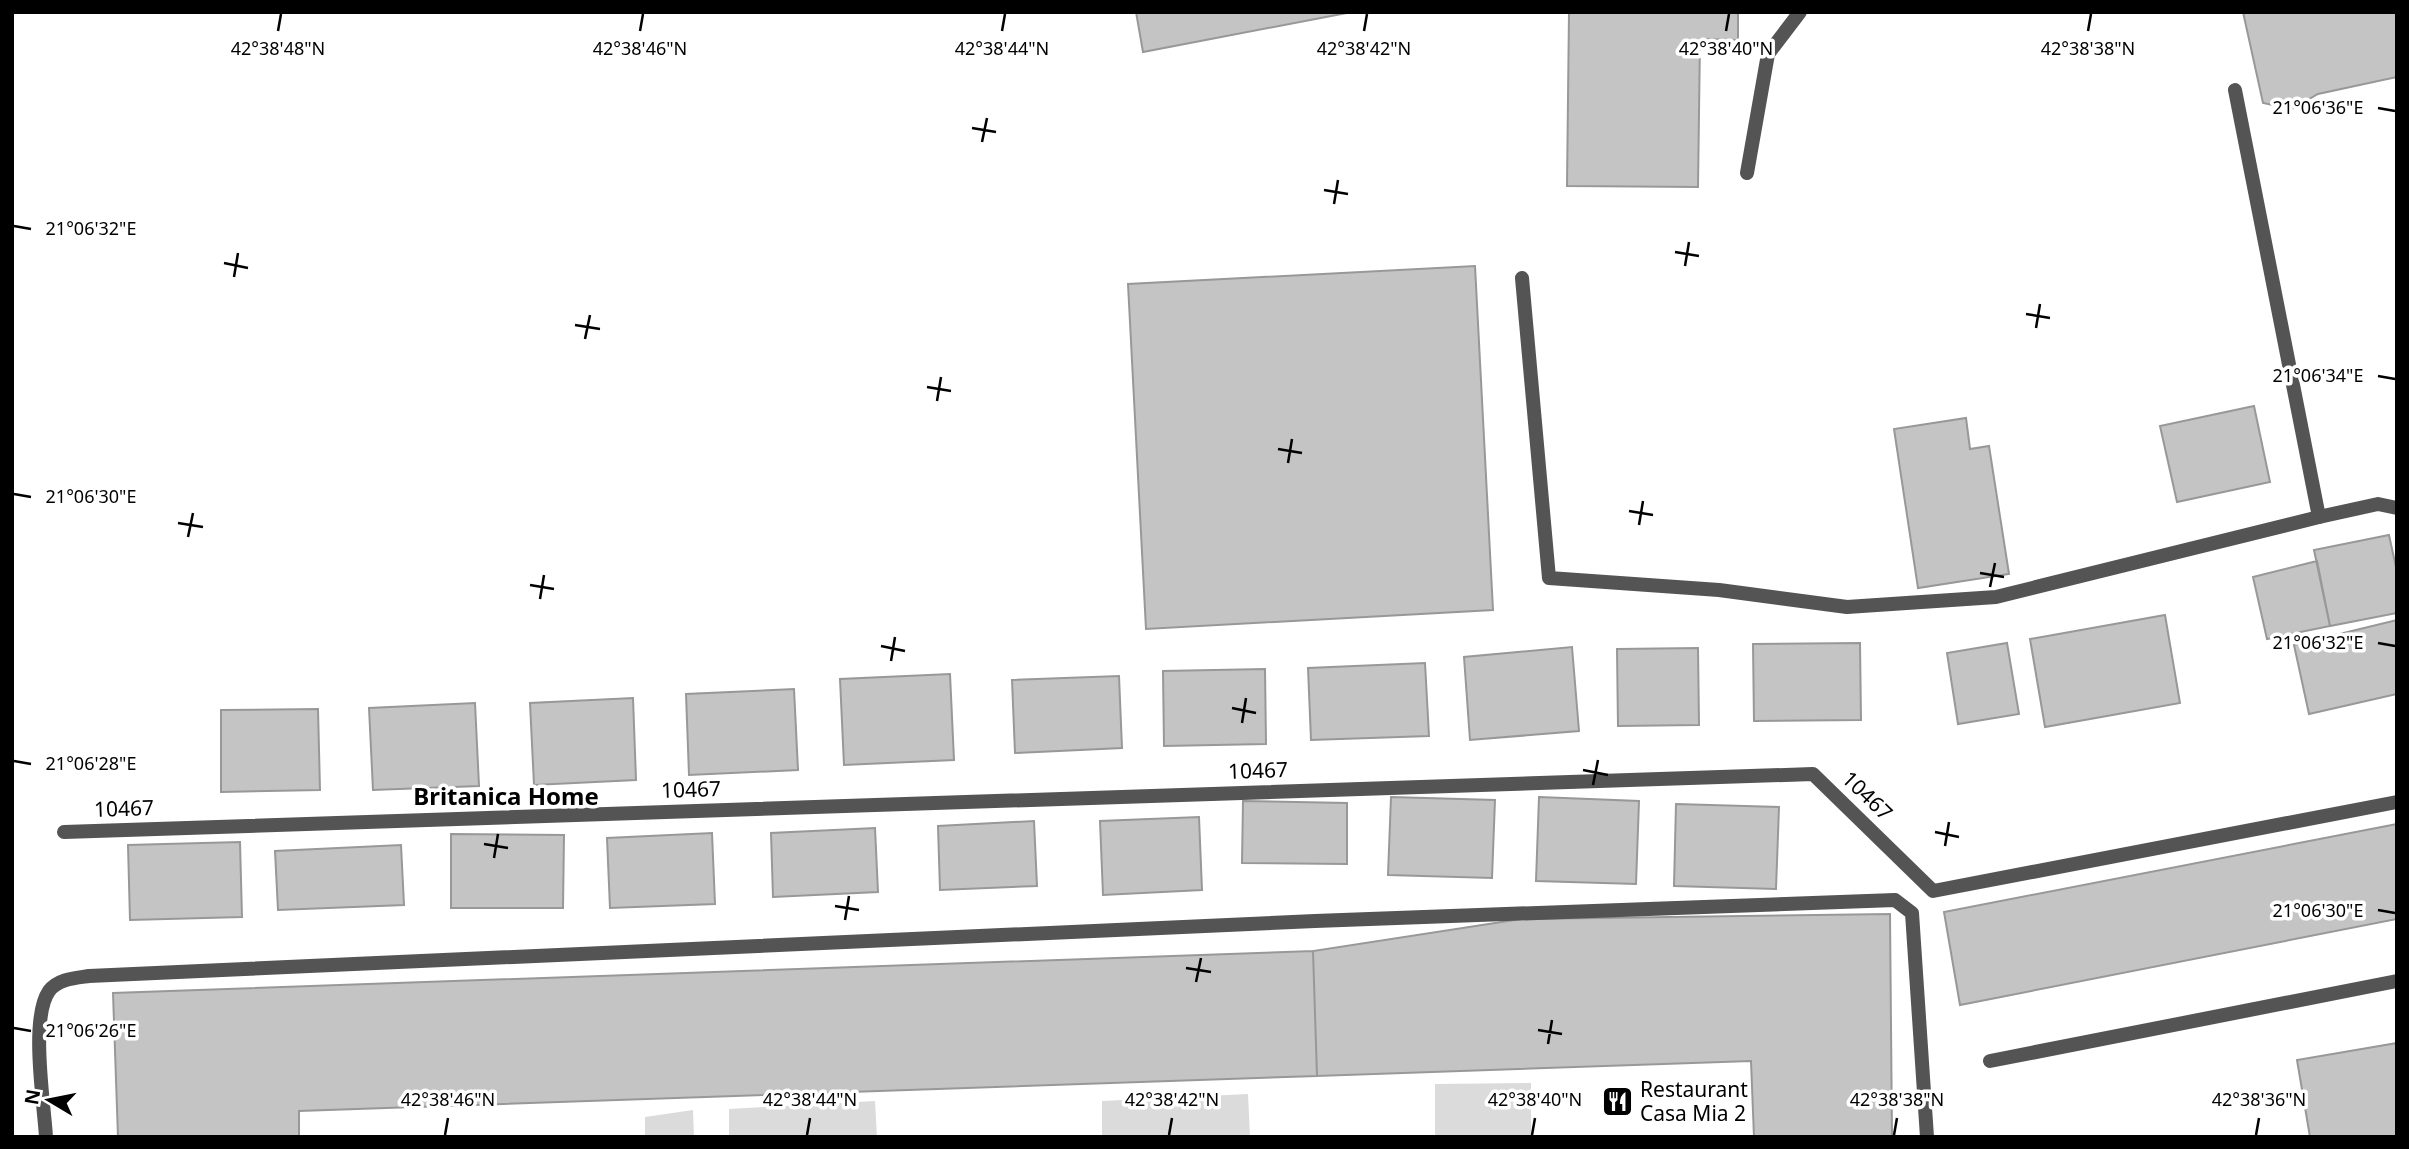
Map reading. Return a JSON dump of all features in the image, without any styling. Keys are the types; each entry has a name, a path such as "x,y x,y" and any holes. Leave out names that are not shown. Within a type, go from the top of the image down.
{"street":[{"path":"1747,173 1768,54 1800,12"},
{"path":"2235,90 2319,517"},
{"path":"1522,278 1549,578 1718,590 1847,607 1996,597 2319,517 2378,504 2397,508"},
{"name":"10467","path":"64,832 1813,774 1933,891 2397,802"},
{"path":"46,1137 41,1030 43,1006 54,986 80,977 1315,921 1895,900 1912,913 1927,1137"},
{"path":"1990,1061 2397,981"}],"shaded area":[{"path":"1531,1083 1531,1137 1435,1137 1435,1084"},
{"path":"1248,1094 1250,1137 1102,1137 1102,1101"},
{"path":"875,1101 877,1137 729,1137 729,1109"},
{"path":"693,1110 694,1137 645,1137 645,1117"}],"building":[{"path":"1136,12 1352,12 1143,52"},
{"path":"1569,12 1738,12 1738,40 1700,39 1698,187 1567,186"},
{"path":"2243,12 2397,12 2397,77 2318,94 2292,109 2263,103"},
{"path":"1475,266 1493,610 1146,629 1128,284"},
{"path":"2254,406 2270,482 2177,502 2160,426"},
{"path":"1966,418 1970,449 1989,446 2009,574 1918,588 1894,429"},
{"path":"2389,535 2397,572 2397,613 2330,626 2314,550"},
{"path":"2317,561 2330,626 2267,639 2253,577"},
{"path":"2165,615 2180,703 2045,727 2030,639"},
{"path":"2397,620 2397,694 2309,714 2294,645"},
{"path":"1860,643 1861,720 1754,721 1753,644"},
{"path":"2007,643 2019,714 1958,724 1947,653"},
{"path":"1572,647 1579,731 1470,740 1464,657"},
{"path":"1698,648 1699,725 1618,726 1617,649"},
{"path":"1425,663 1429,736 1311,740 1308,668"},
{"path":"1265,669 1266,744 1164,746 1163,671"},
{"path":"950,674 954,760 844,765 840,679"},
{"path":"1119,676 1122,748 1015,753 1012,680"},
{"path":"794,689 798,770 689,775 686,694"},
{"path":"633,698 636,780 534,785 530,703"},
{"path":"475,703 479,786 373,790 369,708"},
{"path":"318,709 320,790 221,792 221,710"},
{"path":"1391,797 1495,800 1492,878 1388,875"},
{"path":"1539,797 1639,801 1636,884 1536,881"},
{"path":"1243,801 1347,803 1347,864 1242,863"},
{"path":"1676,804 1779,807 1776,889 1674,886"},
{"path":"1199,817 1202,890 1103,895 1100,821"},
{"path":"1034,821 1037,886 940,890 938,826"},
{"path":"2397,824 2397,919 1960,1005 1944,912"},
{"path":"875,828 878,892 773,897 771,833"},
{"path":"712,833 715,904 610,908 607,838"},
{"path":"451,834 564,835 563,908 451,908"},
{"path":"240,842 242,917 130,920 128,845"},
{"path":"401,845 404,905 278,910 275,851"},
{"path":"1890,914 1892,1137 1754,1137 1751,1061 1317,1076 1313,951 1521,919"},
{"path":"1313,951 1317,1076 299,1111 299,1137 118,1137 113,993"},
{"path":"2397,1043 2397,1137 2310,1137 2297,1060"}],"place":[{"name":"Restaurant Casa Mia 2","path":"1617,1102"}],"district":[{"name":"Britanica Home","path":"506,797"}]}
